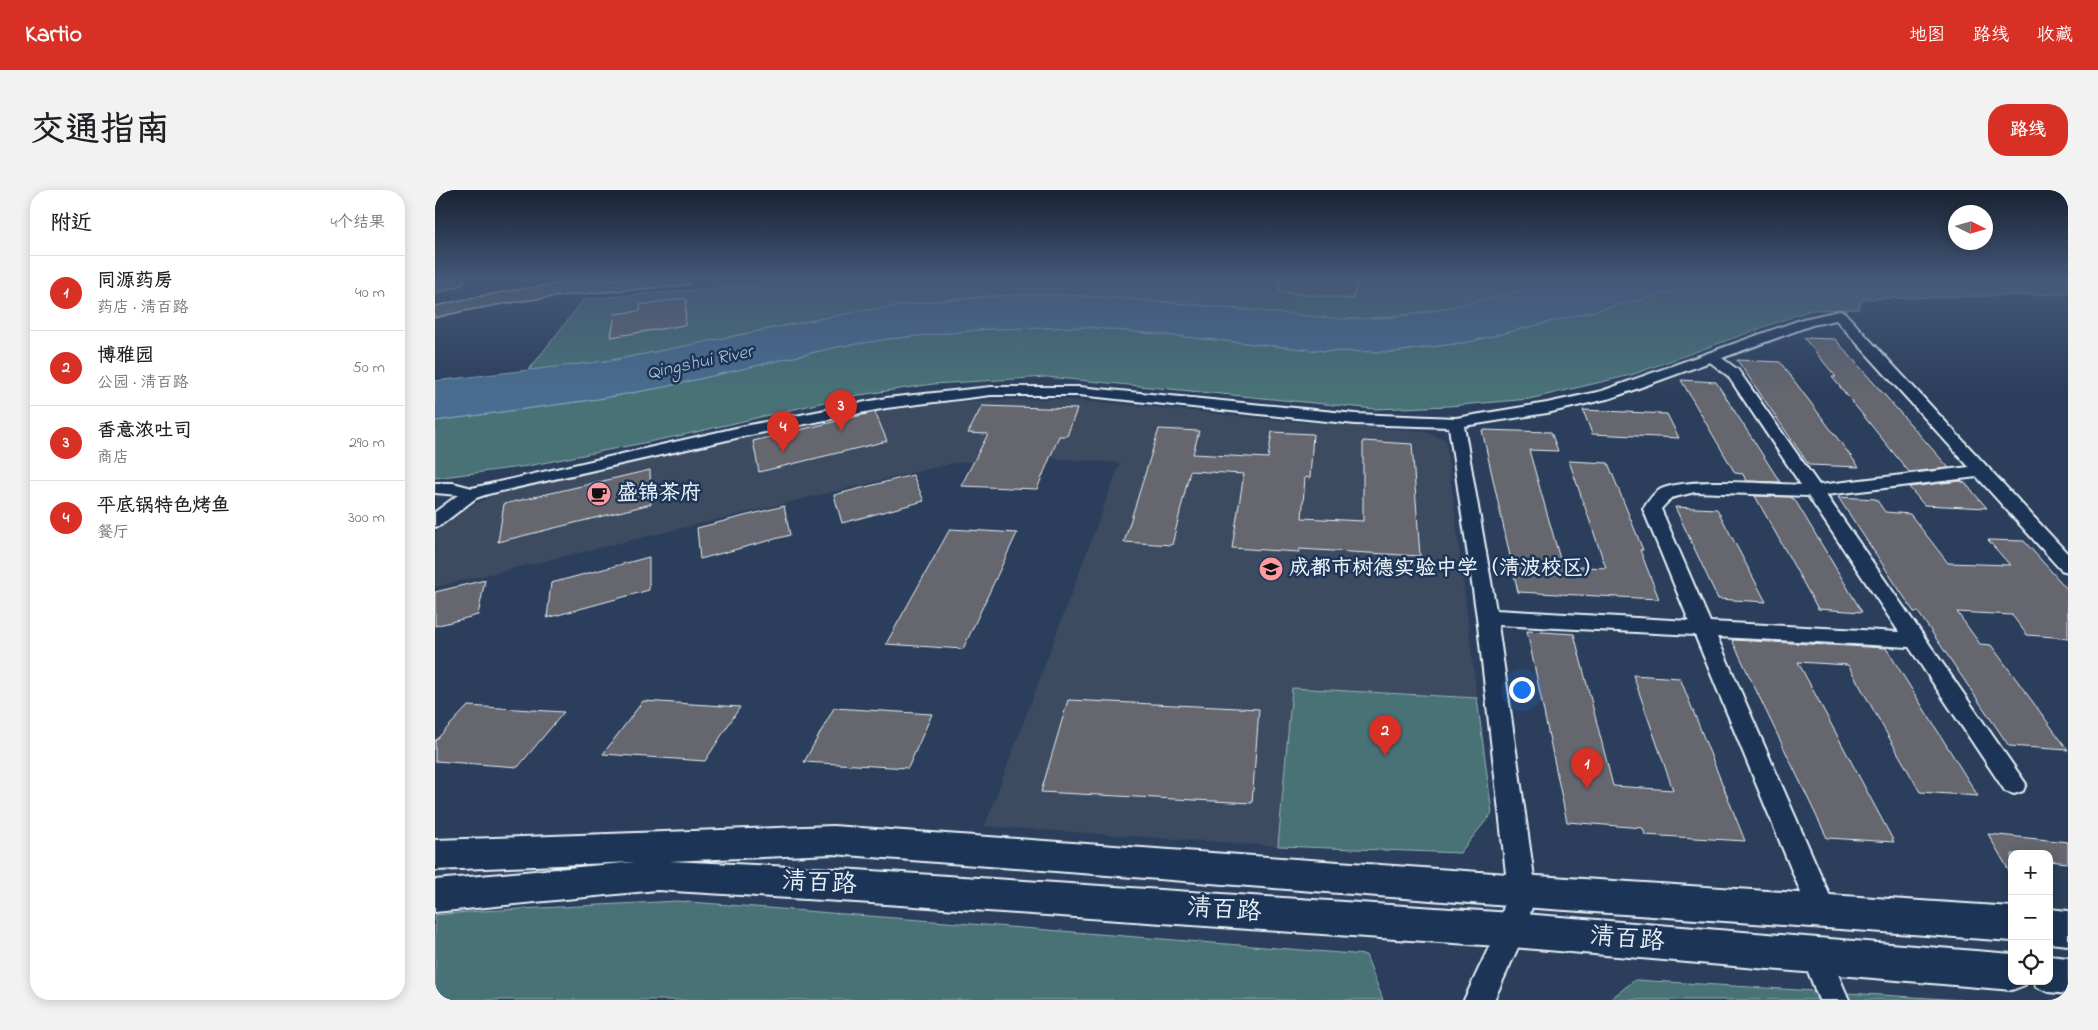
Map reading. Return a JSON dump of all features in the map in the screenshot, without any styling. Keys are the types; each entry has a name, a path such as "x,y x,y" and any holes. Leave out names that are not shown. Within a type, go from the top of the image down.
{"street":[{"path":"435,521 470,494 745,431 886,403 991,391 1079,390 1355,419 1457,423 1547,408 1606,395 1808,322 1827,318"},
{"path":"1842,318 2068,566"},
{"path":"1713,357 1733,373 2014,784"},
{"path":"1457,423 1487,617 1521,891 1512,930 1479,1000"},
{"path":"1822,910 1652,509 1665,494 1695,487 1814,491 1982,471"},
{"path":"435,488 452,488 470,494"},
{"path":"1487,617 1702,627 1915,640"},
{"name":"清百路","path":"435,856 833,840 1521,891 2008,924"},
{"name":"清百路","path":"435,896 657,875 1512,930 2008,972"},
{"path":"2053,926 2068,928"},
{"path":"1816,956 1834,1000"},
{"path":"2053,974 2068,976"}],"shaded area":[{"path":"1055,399 1273,420 1423,431 1446,440 1477,698 1292,688 1278,846 985,826 1120,463 1020,456 954,463 435,587 435,532 461,511 496,494 846,415 917,405 988,400"}],"green space":[{"path":"569,318 828,318 606,361 528,371"},
{"path":"1325,318 1374,318 1372,318"},
{"path":"1566,318 1789,318 1631,375 1529,399 1449,406 1375,409 1047,377 933,384 846,397 683,435 528,466 435,478 435,421 598,399 664,387 837,347 888,339 988,329 1087,327 1324,351 1394,352 1468,342"},
{"path":"1292,688 1477,698 1492,813 1460,853 1278,846"},
{"path":"678,901 1366,955 1383,1000 435,1000 435,915"},
{"path":"1635,980 1962,1000 1609,1000"}],"water":[{"name":"Qingshui River","path":"825,318 1566,318 1468,342 1394,352 1324,351 1087,327 988,329 888,339 837,347 664,387 598,399 435,421 435,381 615,360"}],"building":[{"path":"614,318 685,318 685,325 611,337"},
{"path":"1804,338 1835,339 1949,468 1909,472 1832,377 1836,377"},
{"path":"1737,360 1780,362 1859,467 1809,465"},
{"path":"1681,380 1716,382 1780,482 1746,481 1743,474 1735,473"},
{"path":"982,406 1077,409 1067,436 1059,436 1037,489 961,486 988,434 968,433"},
{"path":"1583,410 1667,414 1679,438 1592,434"},
{"path":"875,412 887,441 759,472 753,441"},
{"path":"1159,429 1199,431 1193,454 1268,458 1272,432 1313,434 1310,478 1305,477 1302,518 1363,521 1363,441 1412,444 1420,556 1299,549 1299,552 1232,548 1244,474 1190,471 1172,545 1124,542"},
{"path":"1482,430 1551,432 1558,451 1529,450 1562,566 1606,568 1569,461 1608,463 1643,550 1640,550 1659,599 1518,592"},
{"path":"650,470 651,504 498,542 504,504"},
{"path":"913,475 924,501 842,523 834,495"},
{"path":"1960,481 1965,483 1987,508 1924,505 1909,487"},
{"path":"1755,496 1790,497 1795,500 1862,612 1818,609"},
{"path":"1838,497 1876,499 1885,512 1910,514 1948,563 2010,565 1988,540 2024,541 2068,590 2068,638 2027,635 2012,615 1957,612 1980,644 1991,645 2068,750 2009,746 1918,612 1914,612"},
{"path":"784,506 790,535 700,559 697,528"},
{"path":"1675,507 1717,509 1766,602 1718,599"},
{"path":"950,529 1017,533 963,649 886,644"},
{"path":"649,557 649,590 547,618 551,583"},
{"path":"485,580 478,615 435,626 435,592"},
{"path":"1527,631 1574,634 1613,786 1673,790 1633,675 1680,678 1745,841 1645,835 1643,828 1567,822"},
{"path":"1732,640 1886,648 1978,796 1920,792 1848,665 1798,662 1894,842 1827,838"},
{"path":"1068,700 1259,709 1252,803 1041,792"},
{"path":"643,701 740,707 705,761 603,754"},
{"path":"468,706 564,712 518,767 435,761 435,741"},
{"path":"834,708 932,714 908,768 804,762"},
{"path":"1988,834 2068,842 2068,863 2053,861 2053,850 2008,850 2008,869"}],"place":[{"name":"香意浓吐司","path":"841,431"},
{"name":"平底锅特色烤鱼","path":"783,452"},
{"name":"盛锦茶府","path":"599,494"},
{"name":"成都市树德实验中学（清波校区）","path":"1271,569"},
{"name":"博雅园","path":"1385,756"},
{"name":"同源药房","path":"1587,789"}]}
